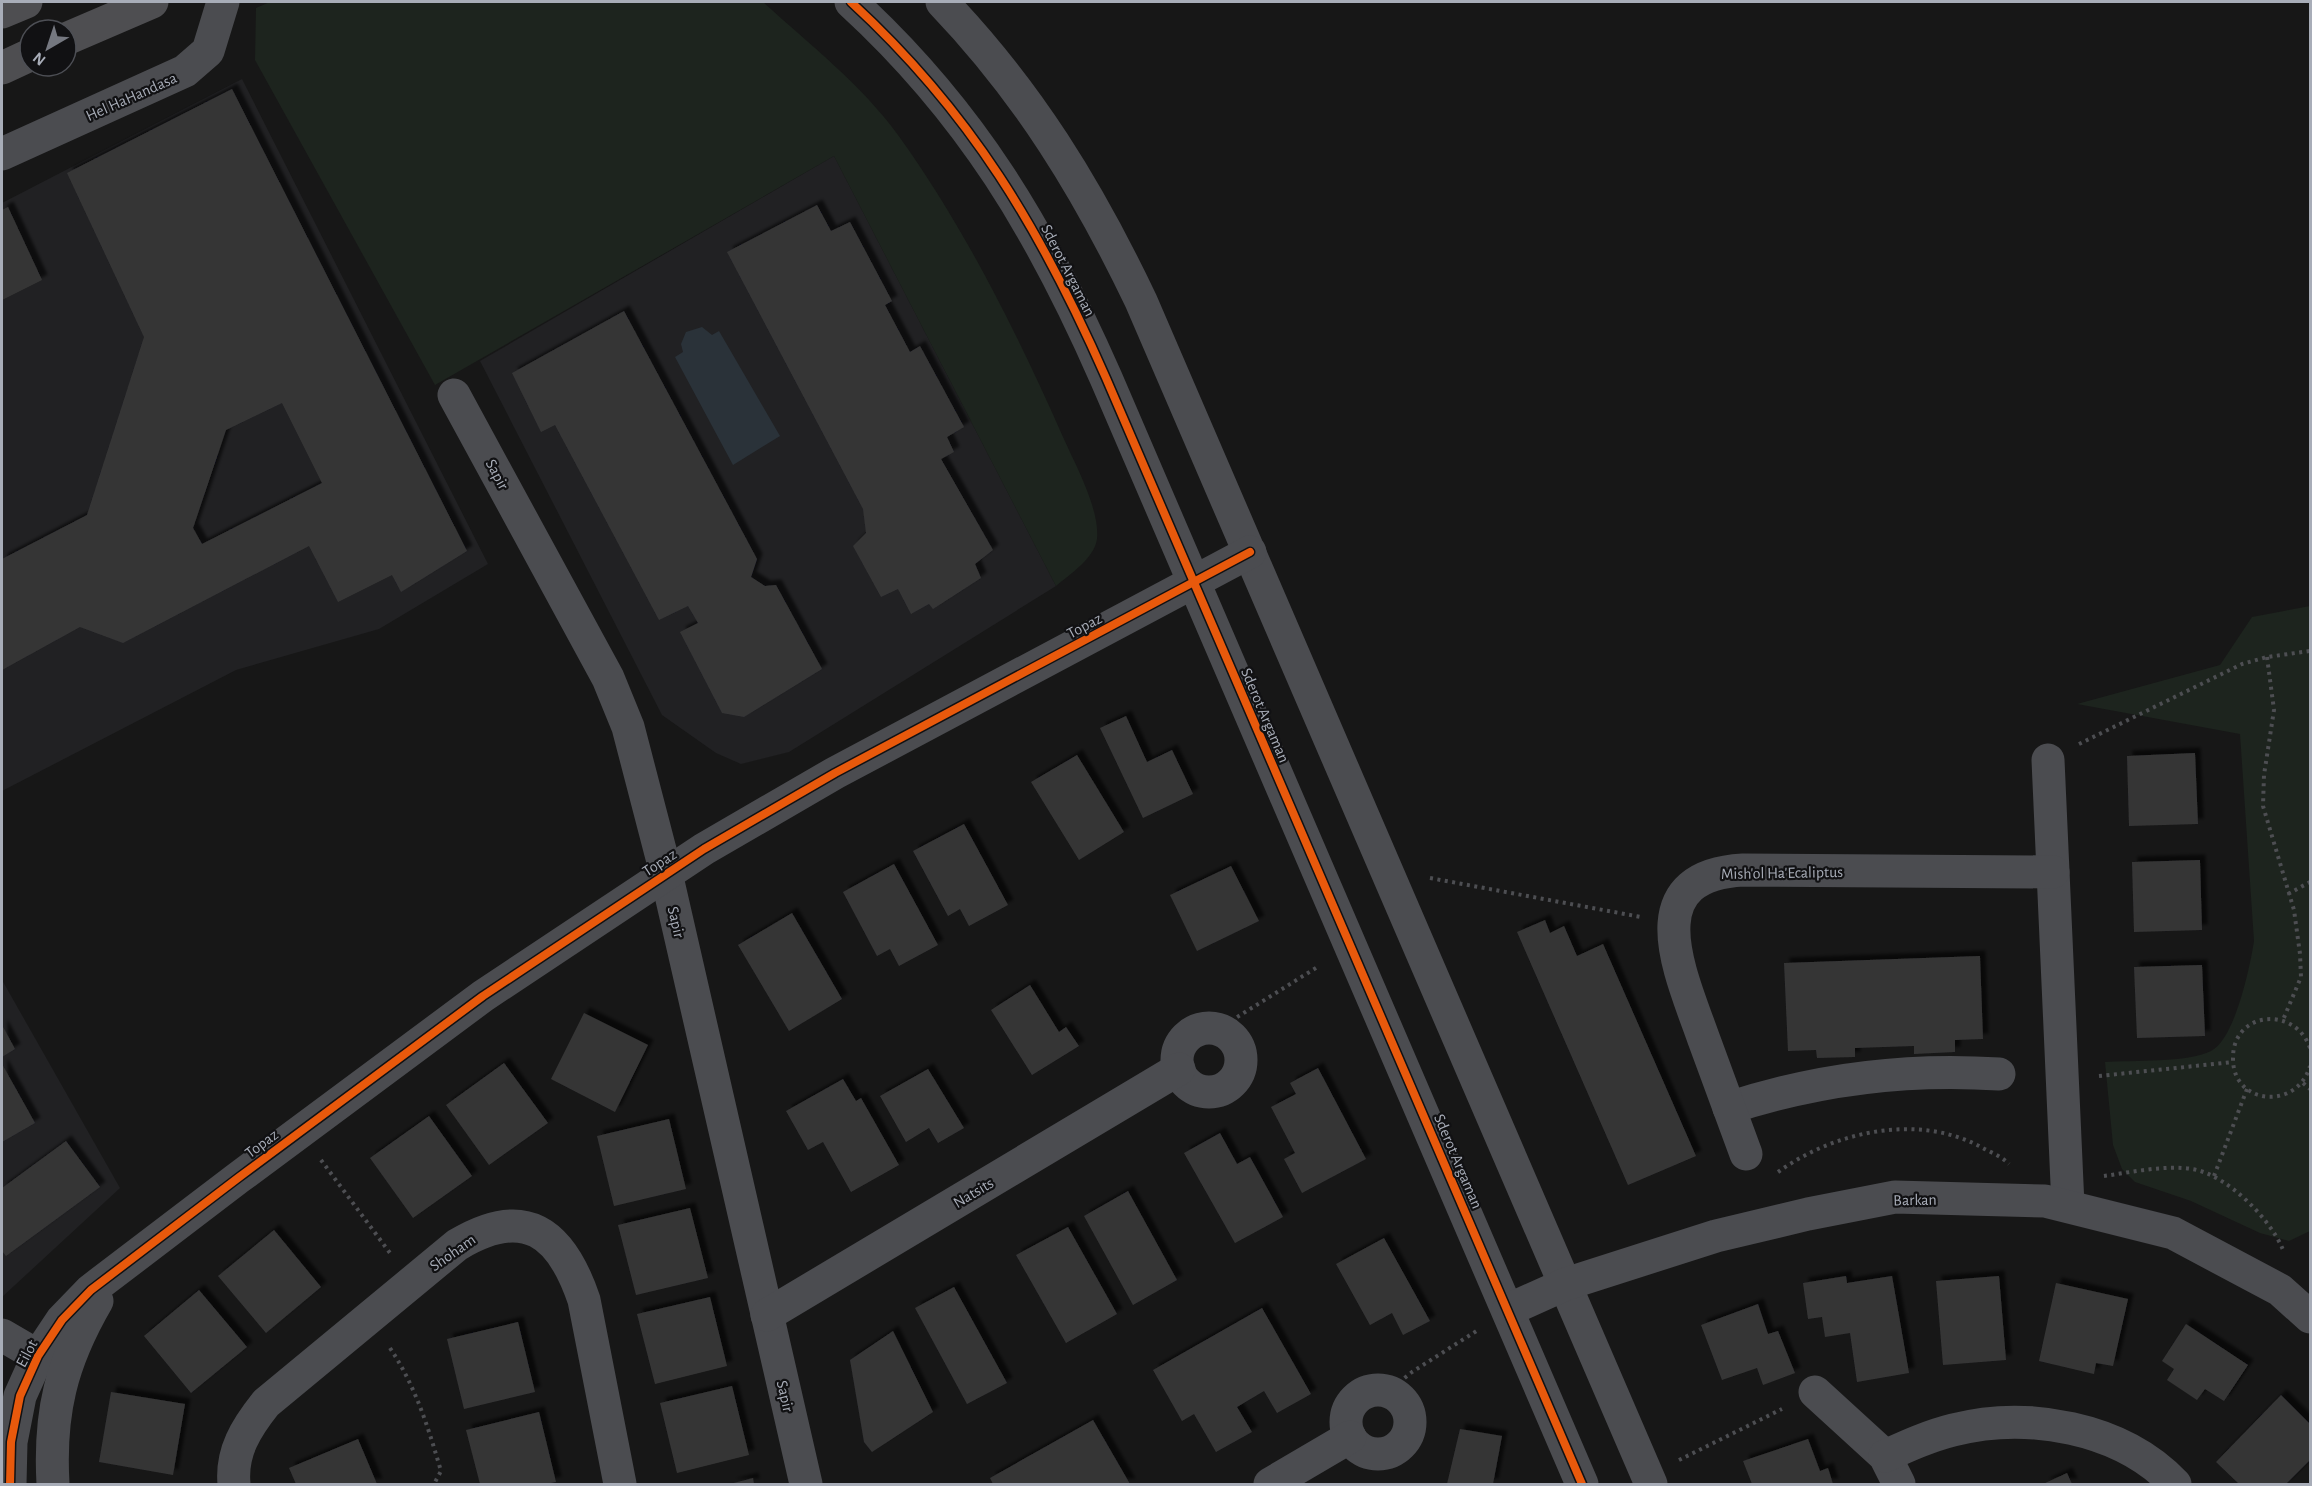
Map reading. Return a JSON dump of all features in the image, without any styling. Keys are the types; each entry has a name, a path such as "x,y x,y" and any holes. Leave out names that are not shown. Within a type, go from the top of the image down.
{"highway":[{"path":"2,12 26,2"},
{"path":"78,34 152,2"},
{"path":"2,68 18,61"}],"street":[{"name":"Hel HaHandasa","path":"2,154 185,71 208,51 223,2"},
{"name":"Sderot Argaman","path":"851,2 928,80 969,129 1033,228 1083,327 1582,1485"},
{"path":"942,2 977,38 1020,91 1088,195 1141,301 1649,1480"},
{"name":"Sapir","path":"454,395 616,695 633,742 666,873 806,1485"},
{"name":"Topaz","path":"125,1263 483,996 666,873 779,804 1250,552"},
{"path":"2048,760 2068,1206"},
{"name":"Mish'ol Ha'Ecaliptus","path":"1746,1154 1677,962 1674,923 1677,905 1686,890 1700,879 1719,872 2053,872"},
{"path":"1199,1029 1218,1029 1233,1040 1239,1051 1240,1069 1229,1084 1218,1090 1200,1090 1189,1085 1179,1069 1178,1051 1189,1035 1199,1029"},
{"name":"Natsits","path":"767,1315 1179,1069"},
{"path":"1729,1108 1795,1089 1862,1077 1929,1071 1999,1074"},
{"name":"Barkan","path":"1508,1310 1566,1284 1716,1236 1808,1214 1895,1197 2045,1201 2173,1233 2280,1290 2310,1314"},
{"name":"Shoham","path":"234,1485 233,1471 236,1451 254,1418 281,1390 457,1245 493,1228 511,1226 530,1229 547,1237 562,1251 574,1272 584,1300 620,1485"},
{"path":"53,1485 51,1445 54,1414 65,1365 95,1303 125,1263"},
{"name":"Eilot","path":"10,1485 10,1442 20,1396 38,1356 69,1313 91,1290 125,1263"},
{"path":"2,1335 38,1356"},
{"path":"1387,1392 1403,1402 1408,1413 1409,1431 1403,1442 1388,1453 1376,1454 1364,1451 1350,1437 1346,1420 1353,1402 1363,1394 1387,1392"},
{"path":"1815,1392 1892,1470 1917,1441 1954,1430 1995,1423 2038,1423 2082,1430 2125,1448 2167,1475 2175,1485"},
{"path":"1270,1485 1350,1437"}],"path":[{"path":"2048,760 2242,664 2267,657 2310,651"},
{"path":"2267,657 2274,710 2264,775 2263,806 2298,932 2301,976 2283,1020"},
{"path":"1388,870 1674,923"},
{"path":"2289,894 2310,882"},
{"path":"1218,1029 1351,947"},
{"path":"2310,1048 2302,1033 2283,1020 2268,1018 2247,1027 2234,1047 2233,1062 2237,1077 2247,1089 2261,1096 2276,1097 2290,1093 2303,1083 2310,1066"},
{"path":"2062,1080 2233,1062"},
{"path":"2303,1083 2310,1089"},
{"path":"2214,1176 2247,1089"},
{"path":"299,1132 412,1282"},
{"path":"1387,1392 1412,1372 1508,1310"},
{"path":"369,1317 404,1370 424,1410 441,1471 434,1485"},
{"path":"1649,1480 1815,1392"}],"shaded area":[{"path":"270,2 763,2 834,65 868,99 898,135 946,207 1008,320 1086,487 1097,527 1097,539 1091,553 1081,565 1056,586 834,156 435,385 255,60 256,8"},
{"path":"242,79 488,564 379,629 236,670 2,791 2,203"},
{"path":"834,156 1056,586 789,752 741,764 716,753 662,715 480,361"},
{"path":"702,327 712,335 719,331 780,436 733,465 675,357 683,352 681,344 686,332"},
{"path":"2310,606 2310,1231 2289,1241 2260,1233 2191,1201 2135,1182 2122,1169 2113,1145 2105,1062 2189,1058 2211,1051 2220,1044 2227,1032 2240,1001 2254,941 2240,734 2077,704 2220,665 2252,617"},
{"path":"2,980 120,1188 2,1297"}],"building":[{"path":"232,89 467,551 401,592 392,575 338,602 309,546 123,643 80,627 2,670 2,559 87,515 144,337 67,173","holes":["282,403 322,483 202,544 193,528 226,430"]},
{"path":"817,205 831,231 850,222 892,301 885,305 910,352 920,346 964,427 947,437 954,452 941,459 993,550 975,564 981,578 933,609 929,604 911,614 898,589 881,597 853,546 866,533 863,509 727,252"},
{"path":"8,207 42,280 2,300 2,210"},
{"path":"624,311 757,559 751,577 765,586 776,585 822,669 744,717 722,713 680,632 698,623 688,606 659,620 555,425 541,432 512,373"},
{"path":"1126,716 1147,762 1172,750 1193,794 1143,818 1100,728"},
{"path":"2195,753 2198,824 2129,826 2127,756"},
{"path":"1077,755 1124,832 1079,860 1031,782"},
{"path":"964,824 1008,905 969,926 960,909 948,916 913,851"},
{"path":"2200,860 2202,930 2134,932 2132,862"},
{"path":"894,864 938,945 899,966 890,949 877,956 843,892"},
{"path":"1231,866 1259,921 1197,951 1170,895"},
{"path":"792,913 842,999 789,1031 738,945"},
{"path":"1545,920 1550,933 1564,926 1577,956 1603,944 1696,1156 1628,1185 1517,932"},
{"path":"1980,956 1983,1039 1955,1040 1955,1052 1914,1054 1914,1046 1855,1048 1855,1057 1817,1058 1816,1050 1788,1051 1784,963"},
{"path":"2202,965 2205,1036 2137,1038 2134,967"},
{"path":"1030,985 1059,1032 1066,1027 1079,1046 1032,1075 991,1010"},
{"path":"584,1013 648,1045 615,1112 551,1079"},
{"path":"2,1025 15,1049 2,1057"},
{"path":"504,1063 548,1123 489,1165 446,1105"},
{"path":"2,1064 35,1123 2,1142"},
{"path":"1318,1068 1366,1159 1302,1193 1284,1159 1295,1153 1271,1107 1296,1094 1290,1083"},
{"path":"928,1069 964,1128 938,1143 929,1128 906,1142 880,1096"},
{"path":"843,1079 856,1101 861,1098 899,1165 851,1192 823,1142 808,1150 786,1111"},
{"path":"429,1116 472,1176 413,1218 370,1158"},
{"path":"669,1119 686,1189 614,1206 597,1136"},
{"path":"1220,1133 1237,1164 1250,1157 1283,1217 1235,1243 1184,1153"},
{"path":"66,1141 100,1187 6,1256 2,1251 2,1188"},
{"path":"1128,1191 1177,1280 1133,1305 1084,1216"},
{"path":"690,1208 708,1278 636,1295 618,1225"},
{"path":"1068,1227 1117,1314 1066,1343 1016,1255"},
{"path":"274,1230 321,1287 266,1333 218,1276"},
{"path":"1384,1238 1430,1321 1403,1335 1392,1313 1370,1325 1336,1264"},
{"path":"1846,1276 1847,1283 1892,1276 1909,1373 1857,1382 1850,1333 1825,1337 1822,1317 1808,1319 1803,1283"},
{"path":"1999,1276 2006,1360 1943,1365 1936,1281"},
{"path":"2056,1283 2128,1299 2113,1366 2096,1363 2094,1374 2039,1361"},
{"path":"954,1287 1007,1383 967,1404 915,1308"},
{"path":"199,1290 247,1347 191,1393 144,1336"},
{"path":"710,1297 727,1366 655,1384 637,1314"},
{"path":"1758,1304 1768,1334 1778,1331 1795,1373 1763,1385 1757,1368 1722,1380 1701,1325"},
{"path":"1262,1308 1311,1394 1277,1413 1264,1391 1237,1407 1252,1432 1216,1452 1194,1414 1182,1421 1153,1370"},
{"path":"518,1322 535,1392 464,1409 447,1339"},
{"path":"2186,1324 2248,1365 2224,1401 2205,1389 2197,1400 2167,1380 2174,1369 2162,1361"},
{"path":"893,1331 933,1412 872,1452 864,1442 850,1360"},
{"path":"732,1386 749,1455 677,1473 660,1403"},
{"path":"111,1392 185,1404 173,1475 99,1462"},
{"path":"2281,1395 2310,1424 2310,1460 2286,1484 2239,1484 2216,1462"},
{"path":"539,1412 556,1482 480,1484 466,1430"},
{"path":"1093,1420 1130,1484 993,1484 990,1478"},
{"path":"1460,1429 1502,1436 1493,1484 1447,1484"},
{"path":"358,1439 377,1484 296,1484 289,1468"},
{"path":"1808,1439 1820,1471 1828,1468 1833,1484 1752,1484 1743,1461"},
{"path":"2067,1473 2072,1484 2043,1484"},
{"path":"753,1478 754,1484 730,1484"}],"cycle path":[{"path":"851,2 894,44 967,130 999,176 1056,272 1106,378 1582,1484"},
{"path":"10,1484 11,1442 20,1396 38,1356 62,1320 91,1290 238,1178 483,996 704,849 835,773 1250,552"}]}
